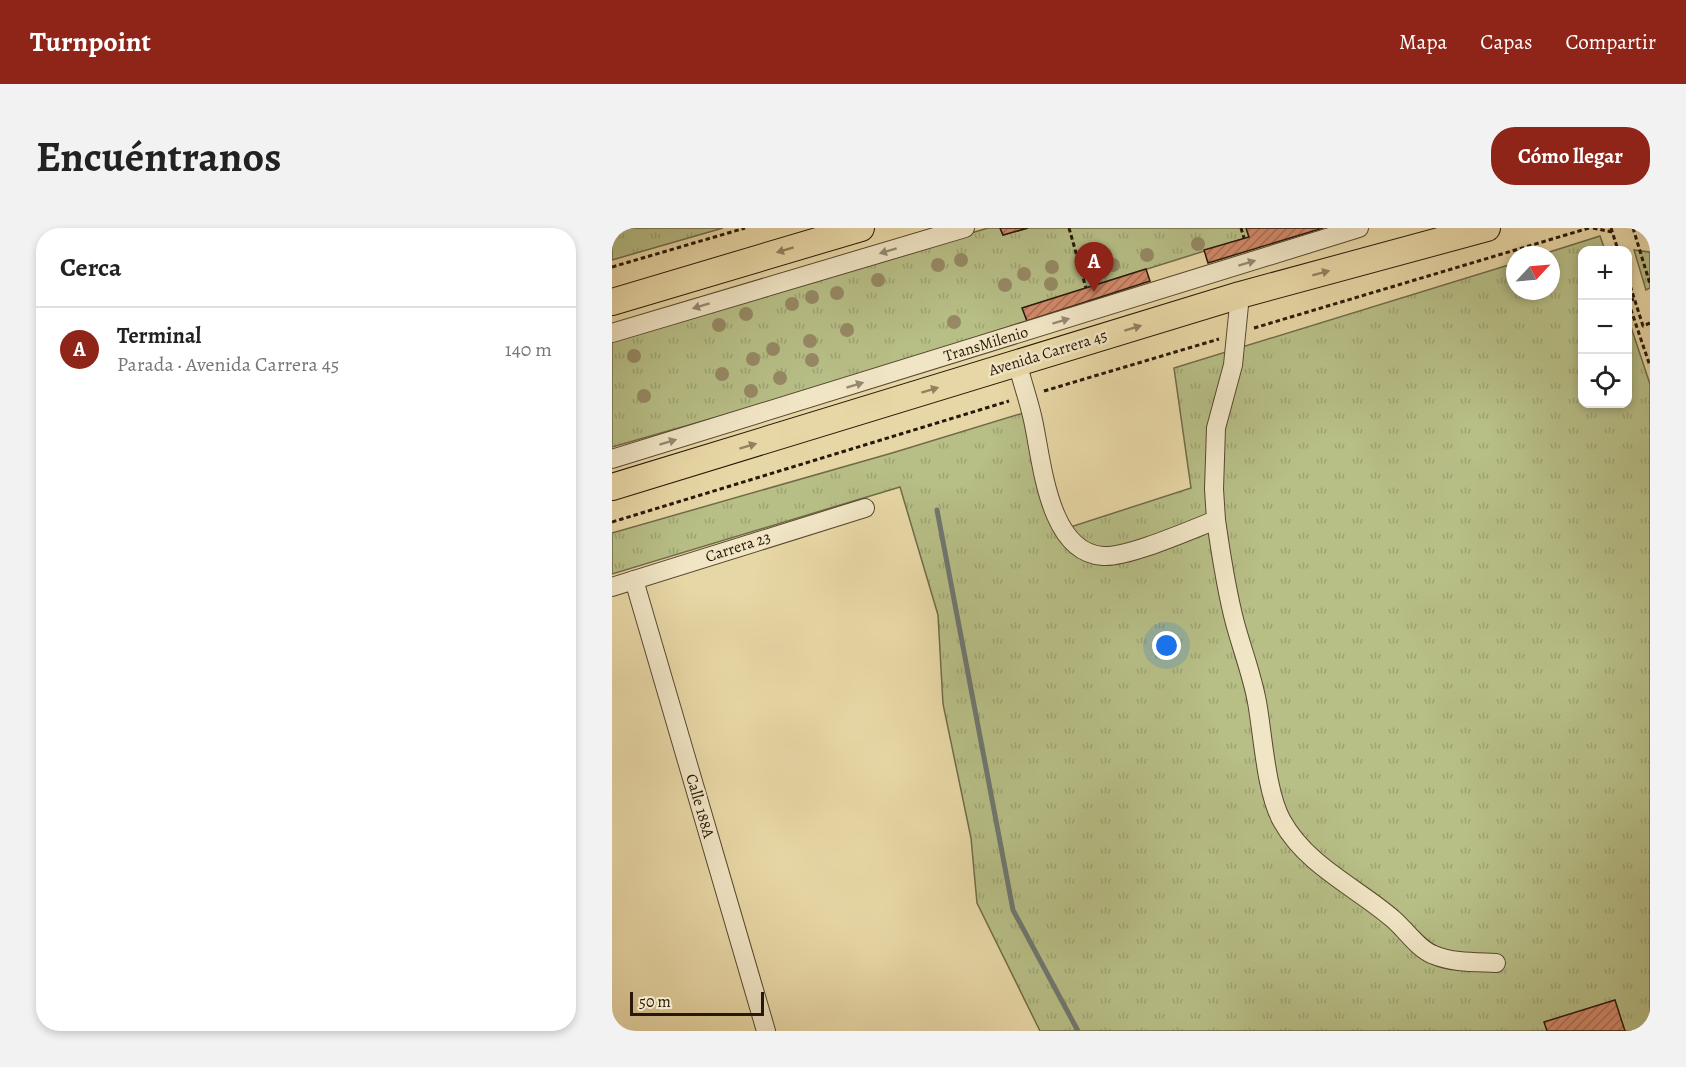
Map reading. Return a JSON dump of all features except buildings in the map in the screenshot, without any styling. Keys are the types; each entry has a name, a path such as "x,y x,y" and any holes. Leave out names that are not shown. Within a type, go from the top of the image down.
{"highway":[{"path":"612,302 861,228"},
{"name":"Avenida Carrera 45","path":"612,487 1240,295 1481,229"}],"street":[{"path":"612,333 965,228"},
{"name":"TransMilenio","path":"612,459 1359,228"},
{"path":"1240,295 1233,365 1216,428 1214,489 1224,577 1256,698 1271,794 1281,820 1297,843 1333,876 1395,920 1431,954 1448,960 1496,963"},
{"path":"1017,363 1056,519 1066,535 1083,550 1103,556 1127,553 1216,520"},
{"name":"Carrera 23","path":"612,587 865,508"},
{"name":"Calle 188A","path":"634,580 701,826 766,1031"}],"path":[{"path":"612,267 745,228"},
{"path":"1069,228 1086,288"},
{"path":"1242,228 1244,238"},
{"path":"612,522 1025,396 1591,228 1611,230 1617,246"},
{"path":"1633,228 1650,284"},
{"path":"1632,292 1643,326 1650,323"},
{"path":"1634,299 1628,301 1650,366"}],"green space":[{"path":"612,228 723,228 612,260"},
{"path":"988,228 1000,228 1003,235 1028,228 1246,228 1249,237 1023,308 1027,321 860,376 612,447 612,340"},
{"path":"1600,236 1604,246 1578,246 1578,408 1632,408 1632,330 1650,384 1650,1031 1040,1031 977,903 971,838 943,704 938,615 900,487 612,574 612,533 1033,410 1055,532 1191,488 1174,368 1506,266 1506,300 1560,300 1560,249"},
{"path":"1634,250 1650,252 1650,288 1646,290"}],"waterway":[{"path":"937,510 1013,910 1078,1031"}],"place":[{"name":"Terminal","path":"1094,292"}]}
